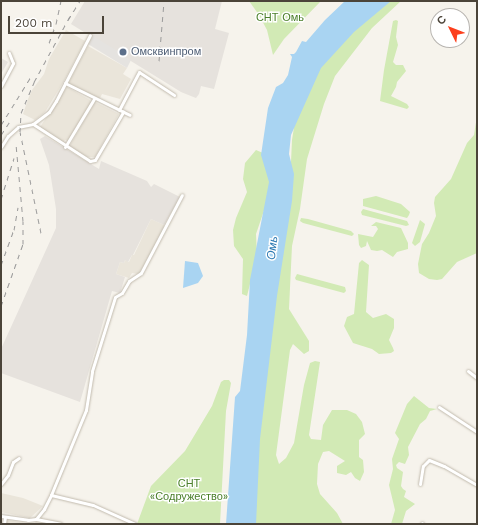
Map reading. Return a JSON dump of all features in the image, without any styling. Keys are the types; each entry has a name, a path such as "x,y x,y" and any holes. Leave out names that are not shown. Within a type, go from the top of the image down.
{"street":[{"path":"1,147 8,136 18,127 33,124 49,112 90,35"},
{"path":"1,86 13,63 9,54"},
{"path":"119,110 139,72 174,95"},
{"path":"65,84 130,116"},
{"path":"65,147 94,99"},
{"path":"33,124 65,147 90,161 95,160 123,112"},
{"path":"36,519 44,509 51,495 86,410 92,370 115,297 122,293 129,280 140,273 182,195"},
{"path":"468,371 477,378"},
{"path":"438,407 477,432"},
{"path":"1,484 8,475 13,462 19,458"},
{"path":"420,484 423,466 430,460 444,466 477,485"},
{"path":"51,495 93,505 135,524"},
{"path":"4,524 3,516 28,520 36,519 61,524"}],"shaded area":[{"path":"85,1 222,1 215,29 229,33 214,89 201,86 199,94 196,98 181,92 71,24"},
{"path":"66,30 85,41 64,81 45,112 35,120 23,114 28,99 32,90 44,74 49,59"},
{"path":"93,36 119,52 118,54 131,60 127,68 88,44"},
{"path":"88,46 127,68 123,74 131,79 120,99 102,94 99,100 69,84"},
{"path":"1,58 8,62 1,74"},
{"path":"67,87 91,102 68,141 65,140 63,143 40,127"},
{"path":"95,102 119,114 95,157 87,157 69,147"},
{"path":"45,136 99,169 101,161 147,181 151,187 154,184 180,197 164,225 151,219 128,262 125,260 124,263 120,262 116,274 125,277 120,293 112,291 80,402 1,373 1,349 56,228 56,209 49,165 40,139"},
{"path":"151,219 164,225 164,228 139,274 132,273 129,278 116,274 120,262 124,263 125,260 129,262 132,255 134,255"},
{"path":"1,493 23,498 43,506 30,518 1,512"},
{"path":"6,520 33,524 5,524"},
{"path":"36,522 48,524 33,524"}],"green space":[{"name":"СНТ Омь","path":"249,1 321,1 284,39 273,55 267,30"},
{"path":"388,1 401,1 372,28 335,76 324,104 307,159 300,209 292,246 289,309 309,341 309,351 304,354 293,344 290,350 276,455 279,464 286,458 294,443 304,385 310,363 315,361 320,362 309,435 311,439 321,440 323,425 332,410 347,410 356,414 362,422 365,434 359,440 359,457 363,460 364,472 360,481 355,478 351,472 346,475 337,473 337,466 345,461 329,451 323,452 318,464 317,484 320,494 337,513 343,524 255,524 251,497 290,183 292,140 295,121 318,70 347,36"},
{"path":"393,21 398,21 396,37 398,45 393,62 396,65 403,65 406,71 397,82 391,96 407,104 409,107 407,109 380,101"},
{"path":"477,116 477,253 457,262 442,279 429,279 419,273 418,264 422,244 429,233 436,216 434,203 435,197 451,179 467,143 474,135"},
{"path":"256,150 263,153 269,172 269,196 256,234 257,256 247,296 242,294 243,259 234,246 233,230 236,218 247,192 243,179 245,163"},
{"path":"376,196 401,204 410,212 409,215 407,218 363,206 363,199"},
{"path":"363,209 407,221 409,225 406,226 362,215 361,212"},
{"path":"301,218 351,231 354,234 352,236 303,223 300,221"},
{"path":"420,220 425,224 420,242 415,246 412,243"},
{"path":"376,222 401,228 408,243 408,249 397,252 393,257 382,250 371,250 367,241 366,246 361,248 359,245 358,234 373,237 378,229 376,226 371,226"},
{"path":"362,260 369,265 366,312 373,318 386,314 394,319 394,328 389,340 394,351 391,353 379,354 372,349 353,343 344,326 347,317 354,314 359,263"},
{"path":"297,274 345,287 346,291 344,293 296,280 295,278"},
{"name":"СНТ «Содружество»","path":"224,380 229,380 231,383 226,411 220,524 137,524 151,486 185,451 212,406 221,382"},
{"path":"414,396 429,408 437,409 430,411 426,419 420,424 408,447 409,455 405,464 399,462 396,465 397,468 403,472 401,486 406,491 404,497 415,504 406,511 402,524 391,524 395,510 389,485 393,469 392,459 399,439 395,433 407,404"}],"water":[{"name":"Омь","path":"345,1 391,1 354,32 321,68 291,135 289,154 294,174 292,201 277,296 260,439 256,524 226,524 235,397 240,391 247,335 250,280 269,182 261,155 268,108 276,87 283,83 288,75 292,57 290,54 294,54 302,41 306,42 325,20"},
{"path":"185,261 198,263 203,276 198,283 183,288"}],"railway":[{"path":"49,43 56,24 61,1"},
{"path":"68,20 80,1"},
{"path":"159,61 164,1"},
{"path":"41,233 20,132 21,113 34,82 70,16"},
{"path":"1,125 32,75"},
{"path":"1,135 10,121"},
{"path":"1,306 23,244 23,221 16,144"},
{"path":"1,199 14,158"},
{"path":"1,265 14,230 18,207"}],"place":[{"name":"Омсквинпром","path":"123,52"}]}
